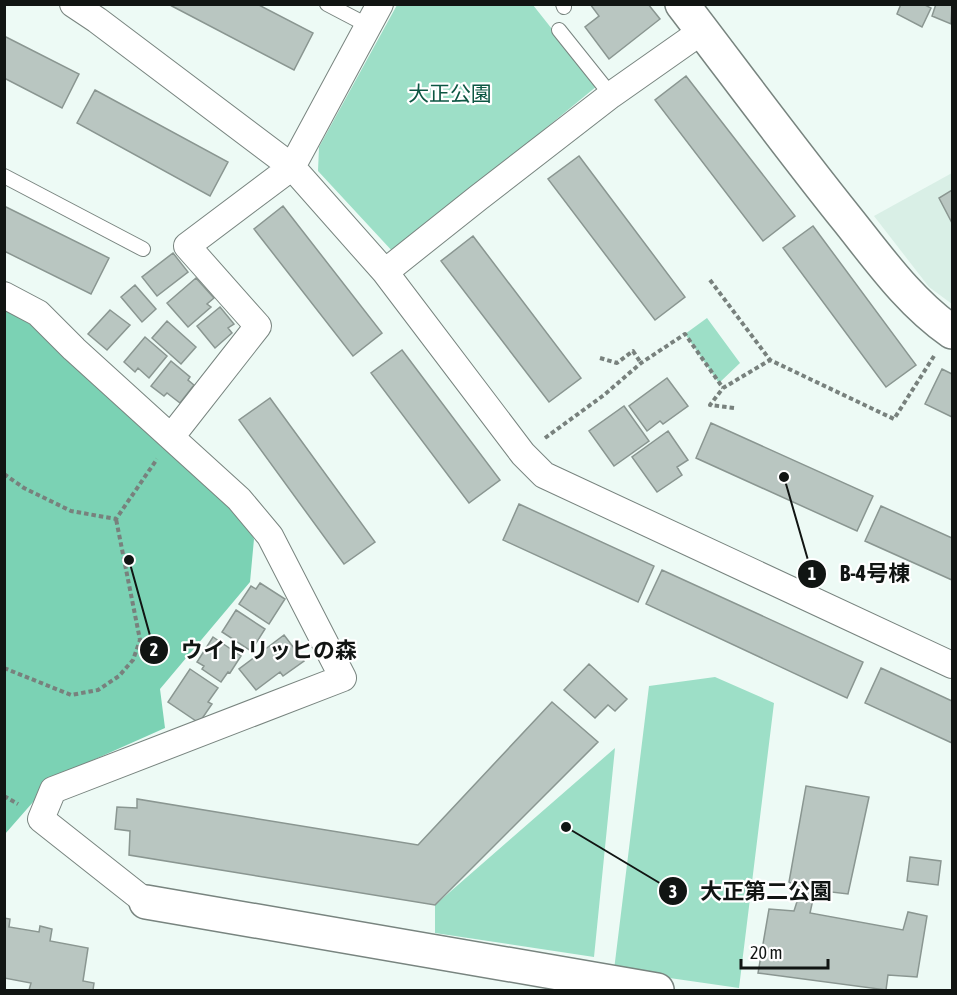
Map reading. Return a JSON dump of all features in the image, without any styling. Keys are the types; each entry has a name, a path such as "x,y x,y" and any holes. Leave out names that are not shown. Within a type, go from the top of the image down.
{"street":[{"path":"73,4 292,166 385,272 523,454 544,475 952,665"},
{"path":"682,4 816,180 906,292 951,331"},
{"path":"171,437 258,326 187,246 292,166 375,15"},
{"path":"385,272 611,95 702,31"},
{"path":"4,294 38,313 74,349 239,499 270,536 344,678 53,790 41,819 146,902 657,990"}],"lane":[{"path":"327,4 375,15"},
{"path":"559,30 611,95"},
{"path":"4,176 143,249"}],"path":[{"path":"710,280 770,360 894,419 951,331"},
{"path":"523,454 604,395 641,363 685,334 723,388"},
{"path":"600,357 617,363 633,351 641,363"},
{"path":"734,408 710,405 723,388 770,360"},
{"path":"4,668 71,695 98,690 119,676 133,660 140,640 116,519 171,437"},
{"path":"4,474 24,488 71,511 116,519"}],"shaded area":[{"path":"952,173 952,304 929,287 874,216"}],"green space":[{"name":"大正公園","path":"397,5 533,5 597,86 394,253 318,171 319,147"},
{"path":"5,295 234,501 254,539 250,582 160,689 165,728 55,777 5,834"},
{"path":"707,318 740,363 719,383 685,334"},
{"path":"715,677 774,703 739,988 614,970 649,686"},
{"path":"615,748 594,957 435,933 435,905"}],"building":[{"path":"168,4 257,4 313,33 294,70"},
{"path":"590,4 648,4 660,19 609,59 585,27 599,16"},
{"path":"901,4 923,4 931,8 922,27 897,14"},
{"path":"936,4 952,4 951,24 932,16"},
{"path":"4,36 79,74 62,108 4,78"},
{"path":"686,76 795,216 763,241 655,100"},
{"path":"95,90 228,162 210,196 77,123"},
{"path":"579,156 685,297 655,320 548,179"},
{"path":"952,190 952,223 939,198"},
{"path":"4,206 109,258 91,294 4,251"},
{"path":"283,206 382,333 353,356 254,229"},
{"path":"813,226 916,365 886,387 783,248"},
{"path":"473,236 581,378 549,402 441,261"},
{"path":"173,253 188,272 157,296 142,277"},
{"path":"196,278 214,298 207,304 211,307 188,327 167,303"},
{"path":"135,285 156,309 142,322 121,297"},
{"path":"220,307 234,324 228,328 232,333 215,348 197,326"},
{"path":"110,310 130,325 107,350 88,334"},
{"path":"167,321 196,347 181,364 152,338"},
{"path":"145,337 167,356 149,378 138,368 135,372 124,362"},
{"path":"402,350 500,480 469,503 371,373"},
{"path":"171,361 190,377 188,380 194,385 180,403 167,393 164,396 151,386"},
{"path":"942,369 952,374 952,417 925,404"},
{"path":"667,378 688,406 663,424 660,421 647,431 629,406"},
{"path":"270,398 375,542 344,564 239,420"},
{"path":"624,406 649,441 614,466 589,431"},
{"path":"711,423 873,496 857,531 696,458"},
{"path":"668,431 688,460 677,467 682,475 657,492 632,457"},
{"path":"519,504 654,566 638,602 503,540"},
{"path":"881,506 952,538 952,580 865,541"},
{"path":"662,570 863,662 847,698 646,604"},
{"path":"260,583 285,599 269,624 239,604 251,586 256,589"},
{"path":"236,610 265,629 251,651 222,632"},
{"path":"284,635 304,661 283,676 280,672 256,690 239,669"},
{"path":"213,637 241,656 221,682 202,669 204,666 197,662"},
{"path":"589,664 627,699 615,711 608,705 595,718 564,690"},
{"path":"881,668 952,701 952,743 865,703"},
{"path":"190,669 218,688 208,702 212,704 199,723 168,702"},
{"path":"552,702 598,742 435,905 129,855 130,831 115,829 117,807 137,808 137,799 418,845"},
{"path":"806,786 869,797 848,894 815,890 810,913 903,930 908,912 927,916 917,977 888,975 886,990 758,973 769,909 794,911 801,889 789,882"},
{"path":"910,857 941,861 938,885 907,881"},
{"path":"4,918 10,919 9,927 39,932 40,926 52,929 50,941 88,948 83,981 94,983 93,990 29,990 31,983 4,978"}],"place":[{"name":"B-4号棟","path":"784,477"},
{"name":"ウイトリッヒの森","path":"129,560"},
{"name":"大正第二公園","path":"566,827"}]}
